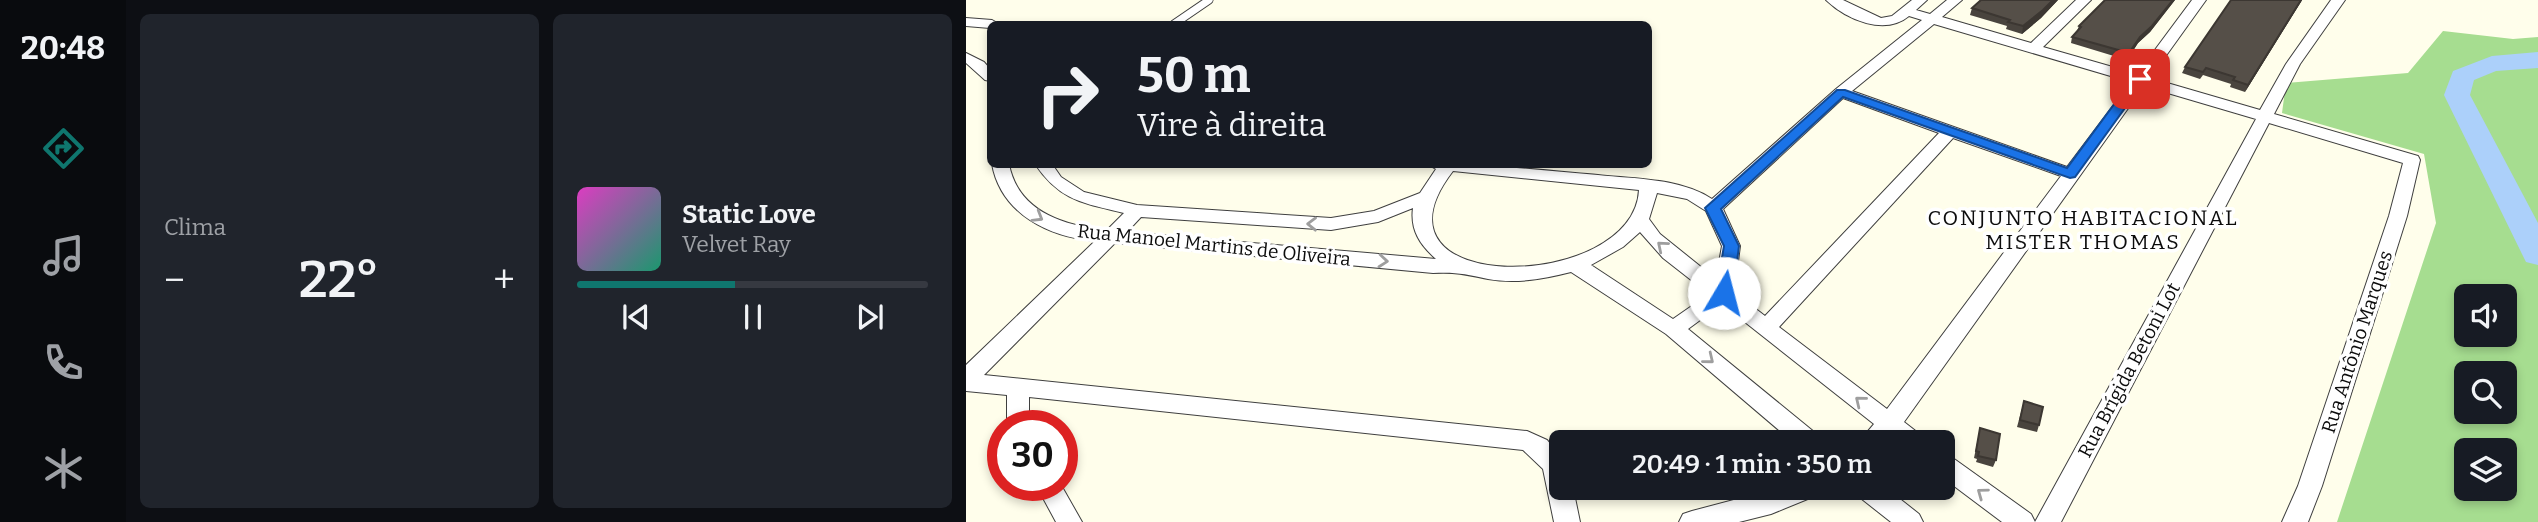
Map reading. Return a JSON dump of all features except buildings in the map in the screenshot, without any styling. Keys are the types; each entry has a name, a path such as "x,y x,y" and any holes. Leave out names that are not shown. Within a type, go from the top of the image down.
{"street":[{"path":"1833,0 1863,17 1881,22 1895,20 1920,0"},
{"path":"1713,208 1841,92 1955,0"},
{"path":"2034,48 2084,0"},
{"path":"1883,430 2199,0"},
{"name":"Rua Brígida Betoni Lot","path":"2048,522 2293,65 2338,0"},
{"path":"1906,11 2265,116"},
{"path":"966,22 987,24"},
{"path":"966,32 987,38"},
{"path":"966,57 987,74"},
{"path":"1841,92 2070,174"},
{"name":"Rua Antônio Marques","path":"2265,116 2412,160 2394,229 2310,486 2295,522"},
{"path":"1768,326 1950,131"},
{"name":"Rua Manoel Martins de Oliveira","path":"1001,168 1004,184 1011,195 1030,212 1073,233 1433,266 1461,265"},
{"path":"1046,168 1055,181 1078,196 1137,211 1302,224 1331,224 1378,216 1424,197"},
{"path":"1439,168 1424,197 1420,219 1428,240 1436,250 1461,265 1495,273 1553,270 1606,250 1626,235 1640,219 1649,197 1648,186"},
{"path":"1471,168 1648,186 1692,194 1713,208 1731,246 1724,293 1673,329"},
{"path":"966,380 1137,211"},
{"path":"1640,219 1653,238 1897,430"},
{"path":"1572,265 1586,270 1673,329 1795,430"},
{"path":"966,380 1527,441 1537,445 1551,458 1567,522"},
{"path":"1016,410 1019,387"},
{"path":"1955,473 2022,522"},
{"path":"1692,522 1746,510 1773,500"},
{"path":"1882,500 1910,522"},
{"path":"1057,501 1069,522"}],"lane":[{"path":"1178,21 1209,0"}],"green space":[{"path":"2443,31 2513,39 2538,37 2538,522 2337,522 2436,223 2424,154 2282,113 2286,83 2408,73"}],"waterway":[{"path":"2538,60 2492,64 2462,76 2457,95 2538,254"}],"district":[{"name":"CONJUNTO HABITACIONAL MISTER THOMAS","path":"2083,230"}],"route":[{"path":"1724,293 1731,246 1713,208 1841,92 2070,174 2140,79"}]}
